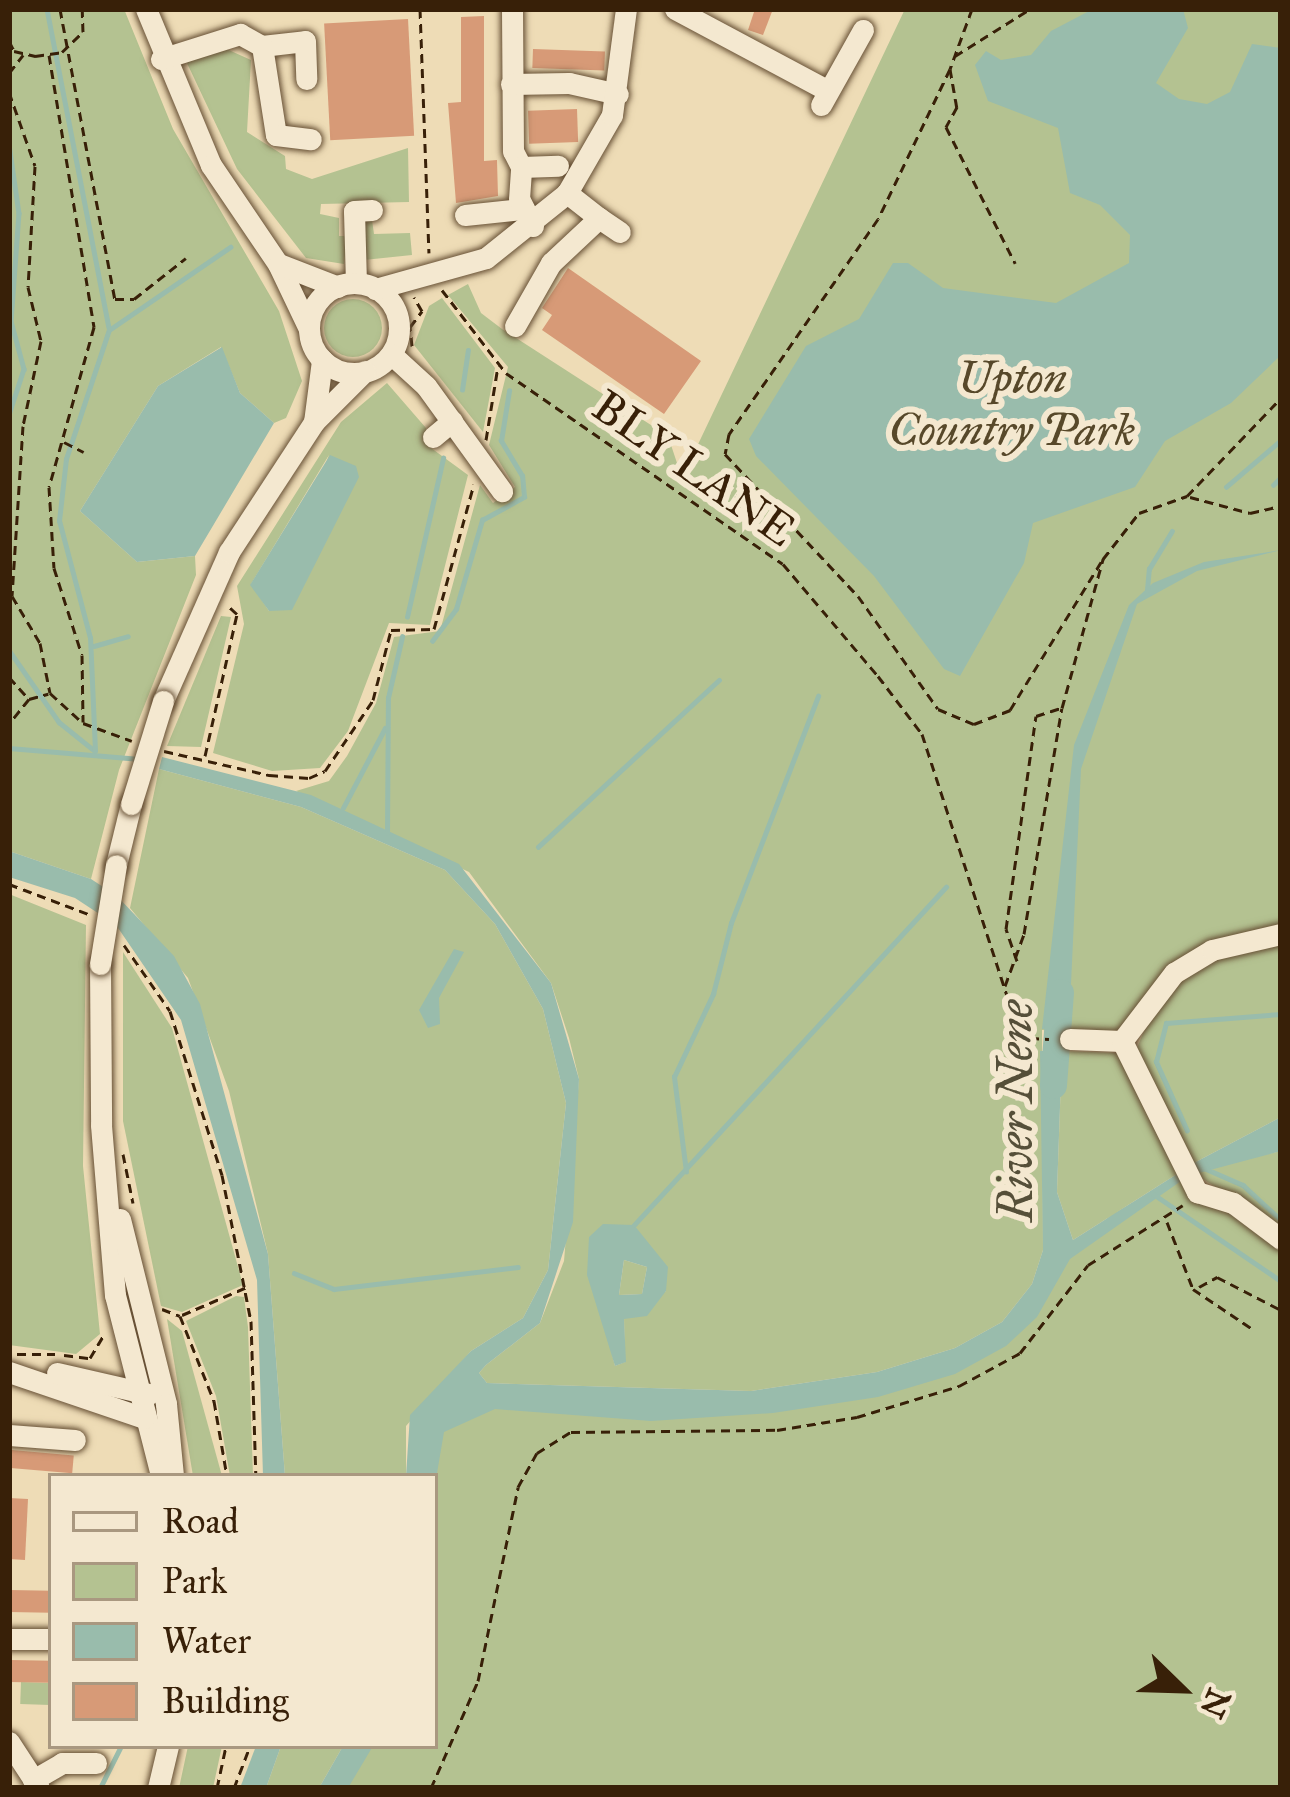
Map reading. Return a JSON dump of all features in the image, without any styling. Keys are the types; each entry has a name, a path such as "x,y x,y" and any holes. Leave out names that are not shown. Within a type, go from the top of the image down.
{"street":[{"path":"146,9 161,59 212,165 278,264 309,328 322,360 314,422"},
{"path":"510,9 512,114 527,218"},
{"path":"278,264 356,286 412,291 486,258 527,218 567,193 603,139 618,94 626,9"},
{"path":"675,9 727,18 829,89 863,30"},
{"path":"161,59 227,35 262,46 305,40 306,79"},
{"path":"262,46 276,135 311,139"},
{"path":"511,84 569,83 618,94"},
{"path":"520,167 558,166"},
{"path":"567,193 620,232"},
{"path":"356,286 354,211 372,209"},
{"path":"464,215 527,218"},
{"path":"519,317 551,263 599,218"},
{"path":"356,286 399,320"},
{"path":"309,328 320,299 356,286"},
{"path":"82,1376 107,1365 114,1328 101,1125 100,964 131,804 163,701 229,552 314,422 365,371 391,354 412,291"},
{"path":"391,354 411,370 502,491"},
{"path":"322,360 365,371"},
{"path":"433,437 452,421"},
{"path":"1122,1041 1174,973 1212,950 1281,934"},
{"path":"1070,1040 1122,1041"},
{"path":"1122,1041 1175,1157 1198,1192 1233,1203 1281,1239"},
{"path":"101,1125 166,1404 173,1473"},
{"path":"114,1328 141,1390 160,1473"},
{"path":"9,1372 82,1376 141,1390 166,1404"},
{"path":"39,1377 144,1418"},
{"path":"9,1435 75,1440"},
{"path":"9,1639 48,1640"},
{"path":"9,1742 36,1784 62,1762 97,1762"},
{"path":"158,1788 167,1749"}],"path":[{"path":"60,9 115,298 134,299 187,258"},
{"path":"9,41 25,54 62,52 83,32 82,9"},
{"path":"420,9 427,242 436,278"},
{"path":"972,9 950,69 878,219 729,434 725,454 858,596 938,709 974,724 1010,710 1103,560 1139,513 1186,496 1281,398"},
{"path":"954,57 1030,9"},
{"path":"9,73 25,54"},
{"path":"49,55 94,327 49,487 53,568 82,656 86,724"},
{"path":"950,69 957,107 946,127 1015,262"},
{"path":"9,92 34,166 28,286 40,341 22,426 12,596 40,643 50,693 86,724 103,731"},
{"name":"BLY LANE","path":"436,278 498,366 783,564 878,676 922,734 1004,988 1030,1038 1070,1040"},
{"path":"411,370 420,363 411,345 410,327 422,311 412,291"},
{"path":"9,356 9,386"},
{"path":"229,590 224,602 237,614 204,758 268,775 309,778 326,771 373,700 391,630 434,629 481,459 498,366"},
{"path":"62,441 84,452"},
{"path":"1186,496 1250,513 1281,506"},
{"path":"1004,988 1017,962 1062,708 1103,560"},
{"path":"9,677 29,698"},
{"path":"9,724 29,698 50,693"},
{"path":"1017,962 1006,928 1036,716 1062,708"},
{"path":"9,884 91,915 104,926"},
{"path":"116,936 161,997 185,1049 247,1287 256,1473"},
{"path":"121,1142 134,1209"},
{"path":"431,1788 478,1681 518,1487 537,1453 571,1432 777,1430 857,1417 959,1386 1020,1353 1088,1265 1167,1220 1198,1192"},
{"path":"1167,1220 1196,1290 1254,1330"},
{"path":"1196,1290 1217,1277 1281,1310"},
{"path":"180,1316 247,1287"},
{"path":"152,1298 155,1311 171,1307 180,1316 214,1401 226,1473"},
{"path":"9,1355 90,1358 114,1328"},
{"path":"217,1788 225,1749"},
{"path":"234,1788 249,1749"}],"green space":[{"path":"9,9 124,9 173,129 279,311 302,381 286,418 274,423 240,393 221,347 158,386 80,511 137,562 195,556 196,575 119,770 91,879 9,851"},
{"name":"Upton Country Park","path":"905,9 1281,9 1281,926 1203,945 1119,1033 1042,1030 1043,1250 1032,1284 1002,1322 955,1348 877,1372 751,1391 487,1383 479,1373 486,1365 540,1323 564,1261 579,1079 569,1038 551,983 469,872 296,791 329,781 347,756 376,703 394,637 440,631 480,485 493,503 515,487 489,445 508,367 448,295 468,284 481,313 502,329 668,436 682,478","holes":["634,1225 666,1291 624,1318 625,1362 615,1366 598,1299"]},
{"path":"222,47 251,60 247,132 285,156 286,169 312,179 408,148 409,202 321,204 320,214 339,218 339,236 347,236 344,264 306,258 237,169 186,61"},
{"path":"364,218 372,220 374,234 410,233 412,255 364,260"},
{"path":"442,298 495,368 483,432 414,345 429,306"},
{"path":"353,299 374,307 382,328 374,349 353,357 332,349 324,328 332,307"},
{"path":"387,383 426,428 427,445 468,475 430,625 389,623 348,731 320,768 272,771 213,753 244,624 237,586 341,422","holes":["329,455 269,611 251,584"]},
{"path":"221,616 231,617 201,747 167,746"},
{"path":"159,769 301,807 445,870 495,924 543,1009 566,1103 548,1270 523,1318 471,1351 406,1426 406,1473 285,1473 268,1254 229,1091 188,978 130,908"},
{"path":"9,894 86,925 83,1166 100,1334 76,1354 9,1345"},
{"path":"1281,941 1281,1117 1190,1165 1146,1078 1137,1048 1174,981 1222,952"},
{"path":"123,952 172,1028 243,1285 182,1312 161,1306 123,1121"},
{"path":"1062,1051 1119,1053 1177,1174 1073,1240 1057,1192"},
{"path":"1281,1151 1281,1228 1195,1174 1216,1166"},
{"path":"1186,1173 1281,1239 1281,1788 331,1788 354,1749 438,1749 438,1473 426,1473 454,1398 647,1406 887,1382 1025,1317 1065,1256 1111,1215"},
{"path":"624,1260 647,1267 642,1294 619,1295"},
{"path":"236,1296 244,1297 253,1473 229,1473 216,1396 186,1321"},
{"path":"167,1319 182,1331 221,1473 193,1473"},
{"path":"21,1682 48,1683 48,1705 20,1704"},
{"path":"187,1749 221,1749 213,1788 179,1788"},
{"path":"280,1749 341,1749 319,1788 266,1788"}],"water":[{"path":"1093,9 1183,9 1188,28 1156,83 1179,99 1207,104 1230,92 1252,44 1281,48 1281,355 1231,403 1165,441 1135,487 1033,523 1024,563 960,676 944,669 874,576 756,456 749,439 806,346 859,319 893,263 908,263 943,288 1056,303 1129,263 1130,235 1100,205 1070,193 1058,128 988,101 975,65 986,51 1001,60 1031,55 1051,31"},
{"path":"222,347 240,393 274,423 195,556 137,562 80,511 158,386"},
{"path":"330,455 356,466 359,477 292,610 269,611 250,585"},
{"path":"1281,550 1197,571 1137,604 1081,769 1069,1027 1042,1029 1074,745 1129,605 1153,583 1204,562"},
{"path":"162,757 311,795 459,864 551,983 579,1079 573,1222 540,1323 486,1365 479,1373 487,1383 751,1391 877,1372 955,1348 1002,1322 1032,1284 1043,1250 1040,1051 1062,1051 1057,1192 1073,1240 1177,1174 1181,1181 1070,1259 1037,1317 1006,1346 955,1374 878,1397 773,1413 651,1421 495,1409 444,1432 437,1473 406,1473 410,1415 471,1351 523,1318 548,1270 566,1103 543,1009 495,924 445,870 301,807 159,769"},
{"path":"9,851 91,879 117,896 174,956 200,1004 268,1254 285,1473 263,1473 257,1280 181,1020 116,925 75,898 9,877"},
{"path":"454,949 464,952 439,998 440,1024 428,1028 419,1010"},
{"path":"1281,1117 1281,1151 1195,1174 1190,1165"},
{"path":"603,1224 634,1225 668,1267 666,1291 647,1316 624,1319 626,1362 615,1366 587,1275 589,1237","holes":["624,1260 647,1267 642,1294 619,1295"]},
{"path":"255,1749 280,1749 266,1788 240,1788"},
{"path":"341,1749 371,1749 348,1788 319,1788"}],"building":[{"path":"755,9 773,9 763,35 748,30"},
{"path":"484,16 484,161 497,160 498,196 456,203 448,103 461,102 461,17"},
{"path":"408,19 414,136 330,140 324,23"},
{"path":"533,49 605,52 604,71 532,68"},
{"path":"577,109 578,142 529,144 528,111"},
{"path":"568,268 701,361 664,414 542,330 552,315 542,308"},
{"path":"12,1450 74,1455 72,1473 10,1468"},
{"path":"9,1498 28,1499 25,1560 9,1559"},
{"path":"9,1590 48,1591 48,1613 9,1612"},
{"path":"10,1660 48,1661 48,1683 10,1682"}],"waterway":[{"path":"47,9 109,327"},
{"path":"9,11 9,34"},
{"path":"9,144 19,213 11,321 24,369 9,415"},
{"path":"95,751 90,638 59,521 66,459 109,330 230,247"},
{"path":"462,390 468,350"},
{"path":"432,641 456,609 482,520 524,497 522,476 501,441 509,391"},
{"path":"1226,487 1281,440"},
{"path":"407,617 443,458"},
{"path":"1273,485 1281,477"},
{"path":"1147,590 1149,569 1172,531"},
{"path":"94,646 128,636"},
{"path":"387,833 388,698 402,637"},
{"path":"9,650 59,722 95,751"},
{"path":"538,847 719,680"},
{"path":"686,1172 674,1077 713,994 731,923 818,696"},
{"path":"343,808 385,728"},
{"path":"9,748 140,759"},
{"path":"634,1225 946,887"},
{"name":"River Nene","path":"1053,1085 1060,992"},
{"path":"1187,1131 1156,1062 1166,1023 1281,1014"},
{"path":"1204,1168 1243,1185 1281,1220"},
{"path":"1152,1193 1281,1281"},
{"path":"294,1273 334,1289 518,1267"},
{"path":"100,1788 120,1749"}]}
